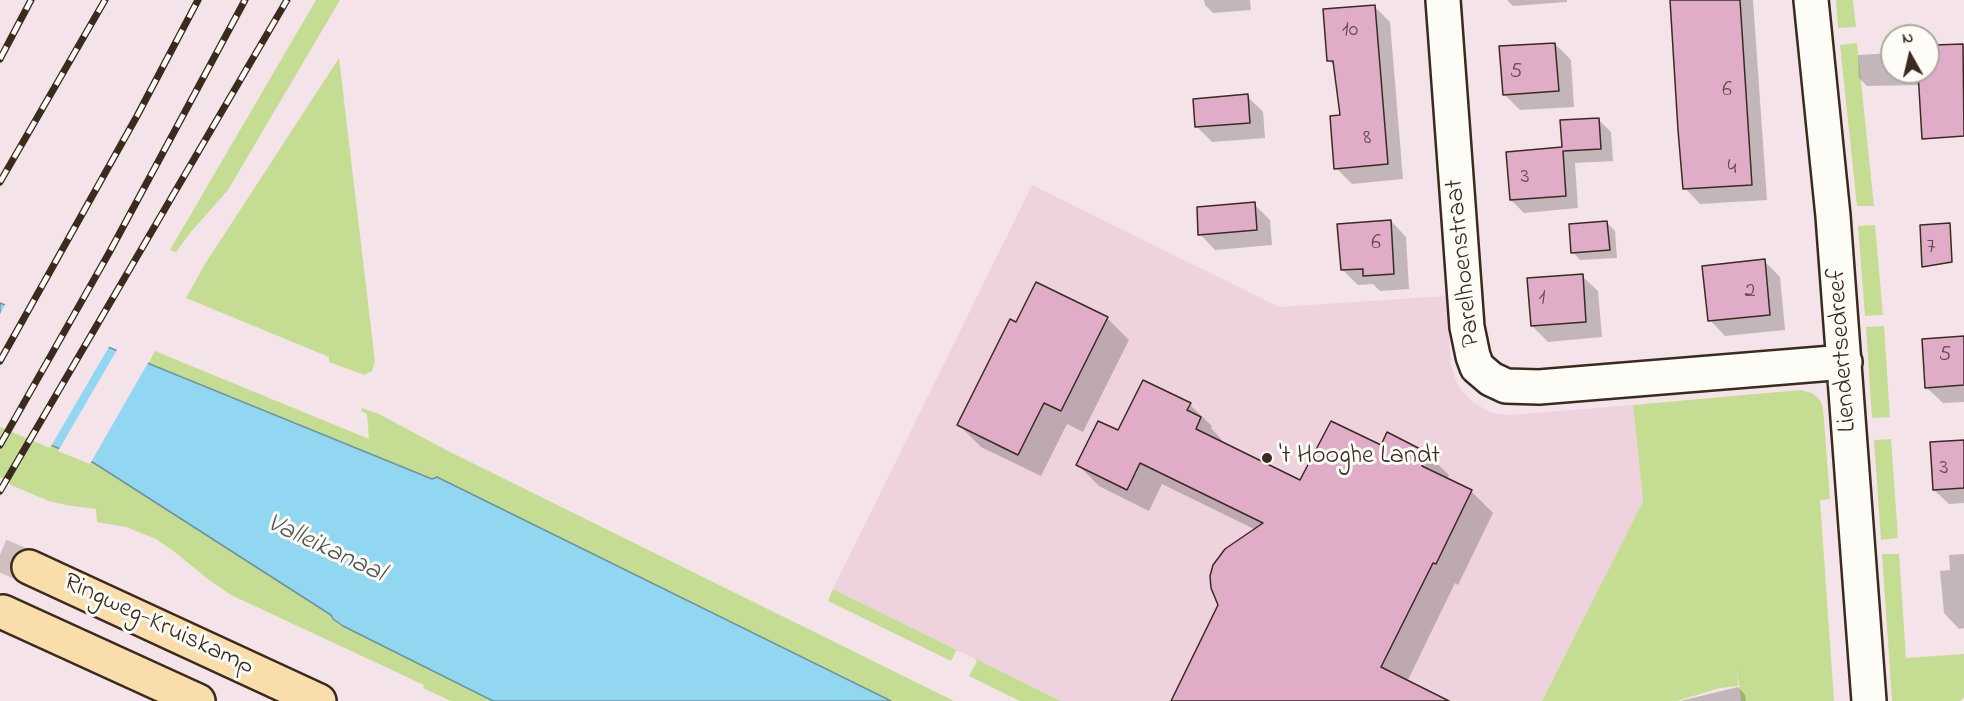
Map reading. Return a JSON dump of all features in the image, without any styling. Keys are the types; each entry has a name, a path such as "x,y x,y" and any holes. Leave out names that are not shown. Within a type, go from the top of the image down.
{"main road":[{"name":"Ringweg-Kruiskamp","path":"30,567 319,701"},
{"name":"Ringweg-Kruiskamp","path":"3,612 198,701"}],"street":[{"name":"Parelhoenstraat","path":"1443,0 1467,327 1477,367 1491,379 1506,386 1539,387 1845,362"},
{"name":"Liendertsedreef","path":"1811,0 1833,216 1869,701"}],"shaded area":[{"name":"'t Hooghe Landt","path":"1032,185 1279,307 1446,296 1451,364 1456,381 1474,403 1492,413 1508,415 1633,405 1643,501 1542,701 1061,701 833,589"}],"green space":[{"path":"316,0 340,0 228,190 176,252 170,250"},
{"path":"1836,0 1853,0 1856,27 1838,28"},
{"path":"1857,43 1874,206 1857,206 1840,45"},
{"path":"339,58 375,362 372,371 364,375 329,362 329,357 186,298 205,264"},
{"path":"1875,225 1883,315 1865,316 1858,226"},
{"path":"1884,326 1890,417 1872,418 1866,327"},
{"path":"155,351 369,439 367,414 361,411 362,408 379,414 448,451 954,701 891,701 437,477 432,479 148,364"},
{"path":"1800,390 1812,393 1820,400 1823,408 1830,499 1820,500 1834,701 1741,701 1737,669 1738,686 1720,688 1677,701 1542,701 1643,501 1633,405"},
{"path":"0,424 94,463 332,615 333,619 343,626 493,701 451,701 423,688 424,685 231,595 156,539 126,527 97,522 96,509 49,501 13,486 0,477"},
{"path":"1891,439 1898,538 1881,540 1874,440"},
{"path":"1882,554 1899,554 1906,658 1964,654 1964,697 1960,701 1892,701"},
{"path":"833,589 961,652 956,651 951,661 828,601"},
{"path":"974,658 1061,701 1020,701 969,676 977,661"}],"water":[{"name":"Valleikanaal","path":"0,303 432,479 437,477 891,701 493,701 343,626 331,615 94,463 0,424"}],"pier":[{"path":"6,303 110,345 50,448 0,427 0,314"},
{"path":"118,348 149,361 90,464 58,451"}],"building":[{"path":"1670,0 1740,0 1752,185 1683,189"},
{"path":"1375,5 1388,164 1334,169 1330,116 1340,115 1333,61 1327,61 1323,9"},
{"path":"1555,43 1559,91 1503,95 1499,46"},
{"path":"1963,44 1964,136 1922,139 1919,84 1940,84 1940,45"},
{"path":"1248,94 1250,123 1195,127 1193,99"},
{"path":"1599,118 1601,149 1563,151 1566,196 1510,200 1506,152 1562,147 1560,120"},
{"path":"1255,202 1257,230 1198,235 1197,207"},
{"path":"1391,220 1394,274 1363,276 1363,269 1341,270 1337,224"},
{"path":"1607,221 1610,250 1571,253 1569,224"},
{"path":"1950,223 1952,262 1922,267 1920,225"},
{"path":"1765,259 1770,315 1708,321 1702,266"},
{"path":"1583,274 1586,322 1531,326 1527,278"},
{"path":"1036,282 1108,317 1061,411 1044,403 1018,455 957,425 1010,319 1016,322"},
{"path":"1964,336 1964,385 1925,388 1922,339"},
{"path":"1143,380 1191,403 1187,410 1201,417 1196,429 1300,480 1331,421 1381,445 1387,432 1428,453 1422,466 1472,490 1436,564 1433,563 1381,667 1449,701 1171,701 1218,605 1211,588 1210,576 1213,565 1225,549 1263,523 1140,463 1127,490 1076,465 1098,421 1118,430"},
{"path":"1964,440 1964,488 1933,490 1930,442"}],"tunnel":[{"path":"0,555 29,567"}],"railway":[{"path":"0,59 31,0"},
{"path":"0,182 105,0"},
{"path":"0,361 137,116 198,0"},
{"path":"0,445 109,253 245,0"},
{"path":"0,491 287,0"}],"place":[{"name":"'t Hooghe Landt","path":"1267,458"}]}
